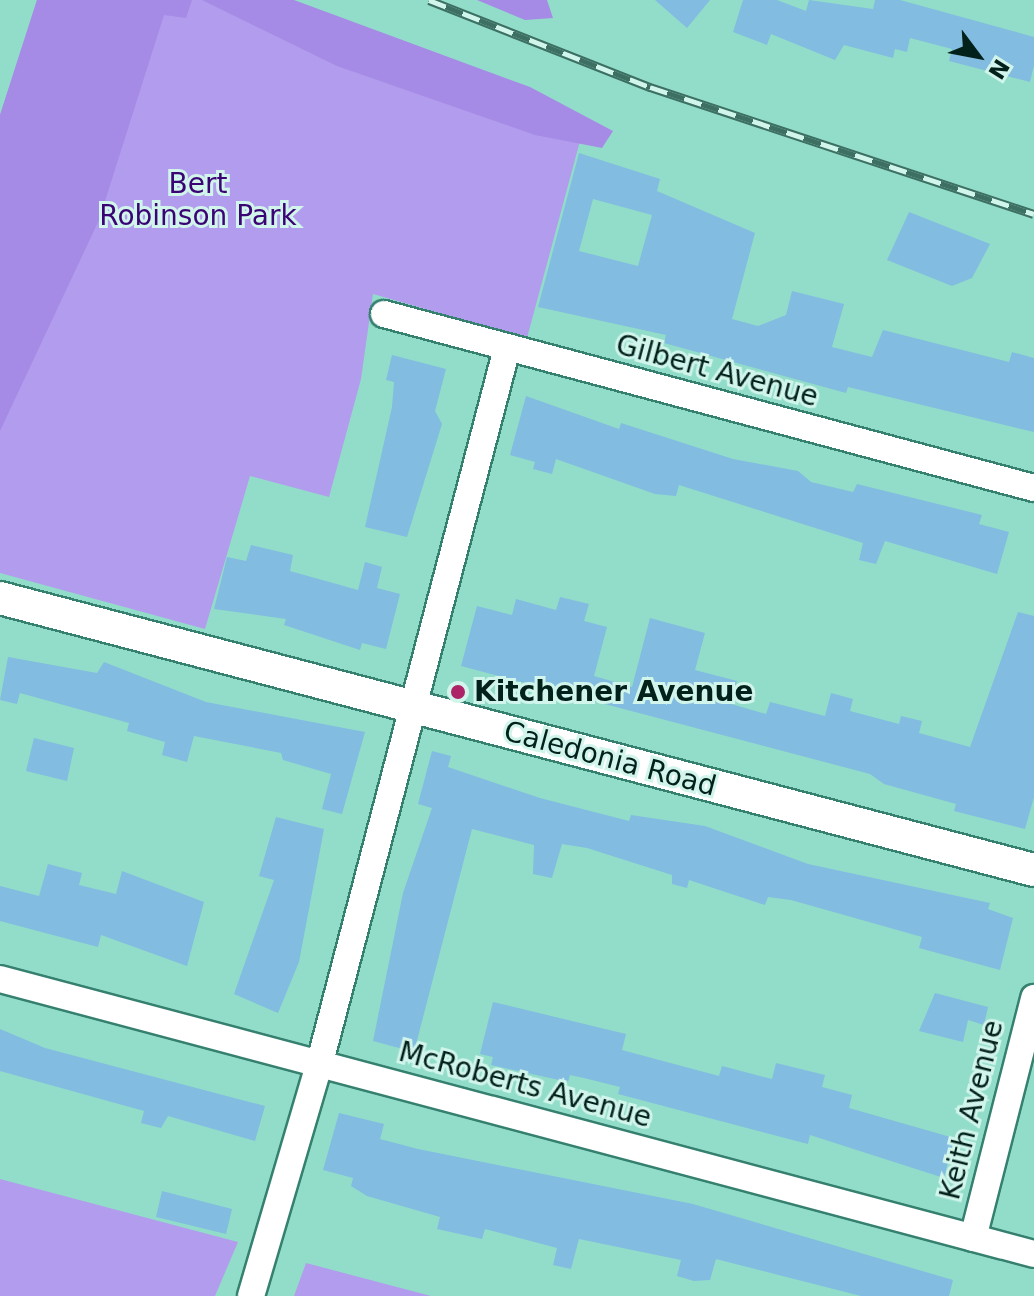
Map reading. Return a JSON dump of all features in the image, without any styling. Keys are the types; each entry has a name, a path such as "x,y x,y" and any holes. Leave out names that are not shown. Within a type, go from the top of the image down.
{"street":[{"name":"Gilbert Avenue","path":"384,314 1034,488"},
{"path":"251,1296 320,1062 507,348"},
{"name":"Caledonia Road","path":"0,598 1034,870"},
{"name":"McRoberts Avenue","path":"0,979 1034,1254"},
{"name":"Keith Avenue","path":"973,1238 1034,998"}],"green space":[{"name":"Bert Robinson Park","path":"37,0 274,0 580,141 527,338 373,294 361,379 329,497 250,476 205,629 0,573 0,115"},
{"path":"0,1179 238,1242 215,1296 0,1296"},
{"path":"306,1263 431,1296 294,1296"}],"shaded area":[{"path":"37,0 192,0 186,18 164,15 99,220 0,431 0,115"},
{"path":"202,0 294,0 530,87 613,131 602,148 535,135 337,66"},
{"path":"477,0 547,0 553,18 525,20"}],"building":[{"path":"655,0 710,0 687,28"},
{"path":"743,0 777,0 806,11 809,0 873,9 875,0 900,0 1034,37 1034,65 1030,82 949,61 952,49 910,38 907,52 895,49 893,58 844,45 835,60 771,34 767,45 733,32"},
{"path":"579,153 660,179 657,191 755,233 732,319 758,326 786,315 792,291 844,304 832,347 872,357 883,330 1009,362 1012,352 1034,358 1034,432 848,387 846,393 664,343 666,335 538,307","holes":["593,199 652,215 638,266 579,251"]},
{"path":"909,212 990,244 972,278 952,286 887,260"},
{"path":"392,355 446,369 435,411 442,424 407,537 365,527 392,407 394,382 386,380"},
{"path":"526,396 619,429 621,423 733,459 798,471 811,482 853,492 857,484 982,515 979,524 1009,532 997,574 885,541 876,564 859,560 863,543 679,485 676,496 655,494 556,459 552,474 533,469 535,462 510,455"},
{"path":"251,545 293,555 290,571 358,590 365,562 382,567 377,588 400,594 386,649 362,643 360,650 284,625 286,619 214,609 227,557 246,561"},
{"path":"560,597 589,604 584,621 607,627 594,676 632,687 650,618 705,633 695,670 737,681 731,704 766,714 770,702 825,716 831,693 853,699 850,711 899,724 901,716 922,721 919,733 970,747 1018,612 1034,616 1034,797 1025,829 954,811 956,804 884,784 870,774 461,666 477,606 512,615 516,599 556,610"},
{"path":"8,657 97,673 104,662 206,702 365,732 342,814 322,809 331,774 283,760 281,753 194,736 187,762 162,755 165,742 127,731 129,723 20,693 17,704 0,700"},
{"path":"34,738 74,748 67,781 26,771"},
{"path":"432,751 451,756 448,767 540,798 629,821 631,815 705,826 808,864 990,903 988,909 1013,918 1000,970 919,948 922,937 791,900 768,897 765,905 689,880 687,888 672,884 672,875 587,848 562,844 552,878 533,874 534,845 472,829 414,1052 373,1041 403,893 432,808 418,804"},
{"path":"276,817 324,829 299,962 278,1013 234,994 274,880 259,876"},
{"path":"48,864 82,873 79,885 116,894 122,871 204,902 187,966 101,935 98,947 0,921 0,886 39,896"},
{"path":"935,993 988,1007 984,1025 968,1020 963,1042 919,1031"},
{"path":"493,1002 626,1034 622,1050 719,1076 722,1066 772,1079 776,1063 825,1075 822,1087 852,1095 849,1108 954,1138 944,1178 810,1135 808,1144 618,1094 620,1087 584,1078 570,1075 568,1082 491,1065 493,1057 480,1054"},
{"path":"0,1029 45,1048 265,1106 255,1141 168,1116 161,1128 141,1123 144,1111 0,1071"},
{"path":"339,1113 384,1124 380,1139 693,1204 953,1280 949,1296 861,1296 716,1259 710,1280 694,1281 677,1276 681,1260 579,1239 571,1269 553,1265 557,1248 485,1229 482,1239 437,1229 440,1217 367,1196 351,1186 353,1178 323,1170"},
{"path":"162,1191 232,1209 226,1234 156,1217"}],"railway":[{"path":"429,0 650,87 1034,214"}],"place":[{"name":"Kitchener Avenue","path":"458,692"}]}
